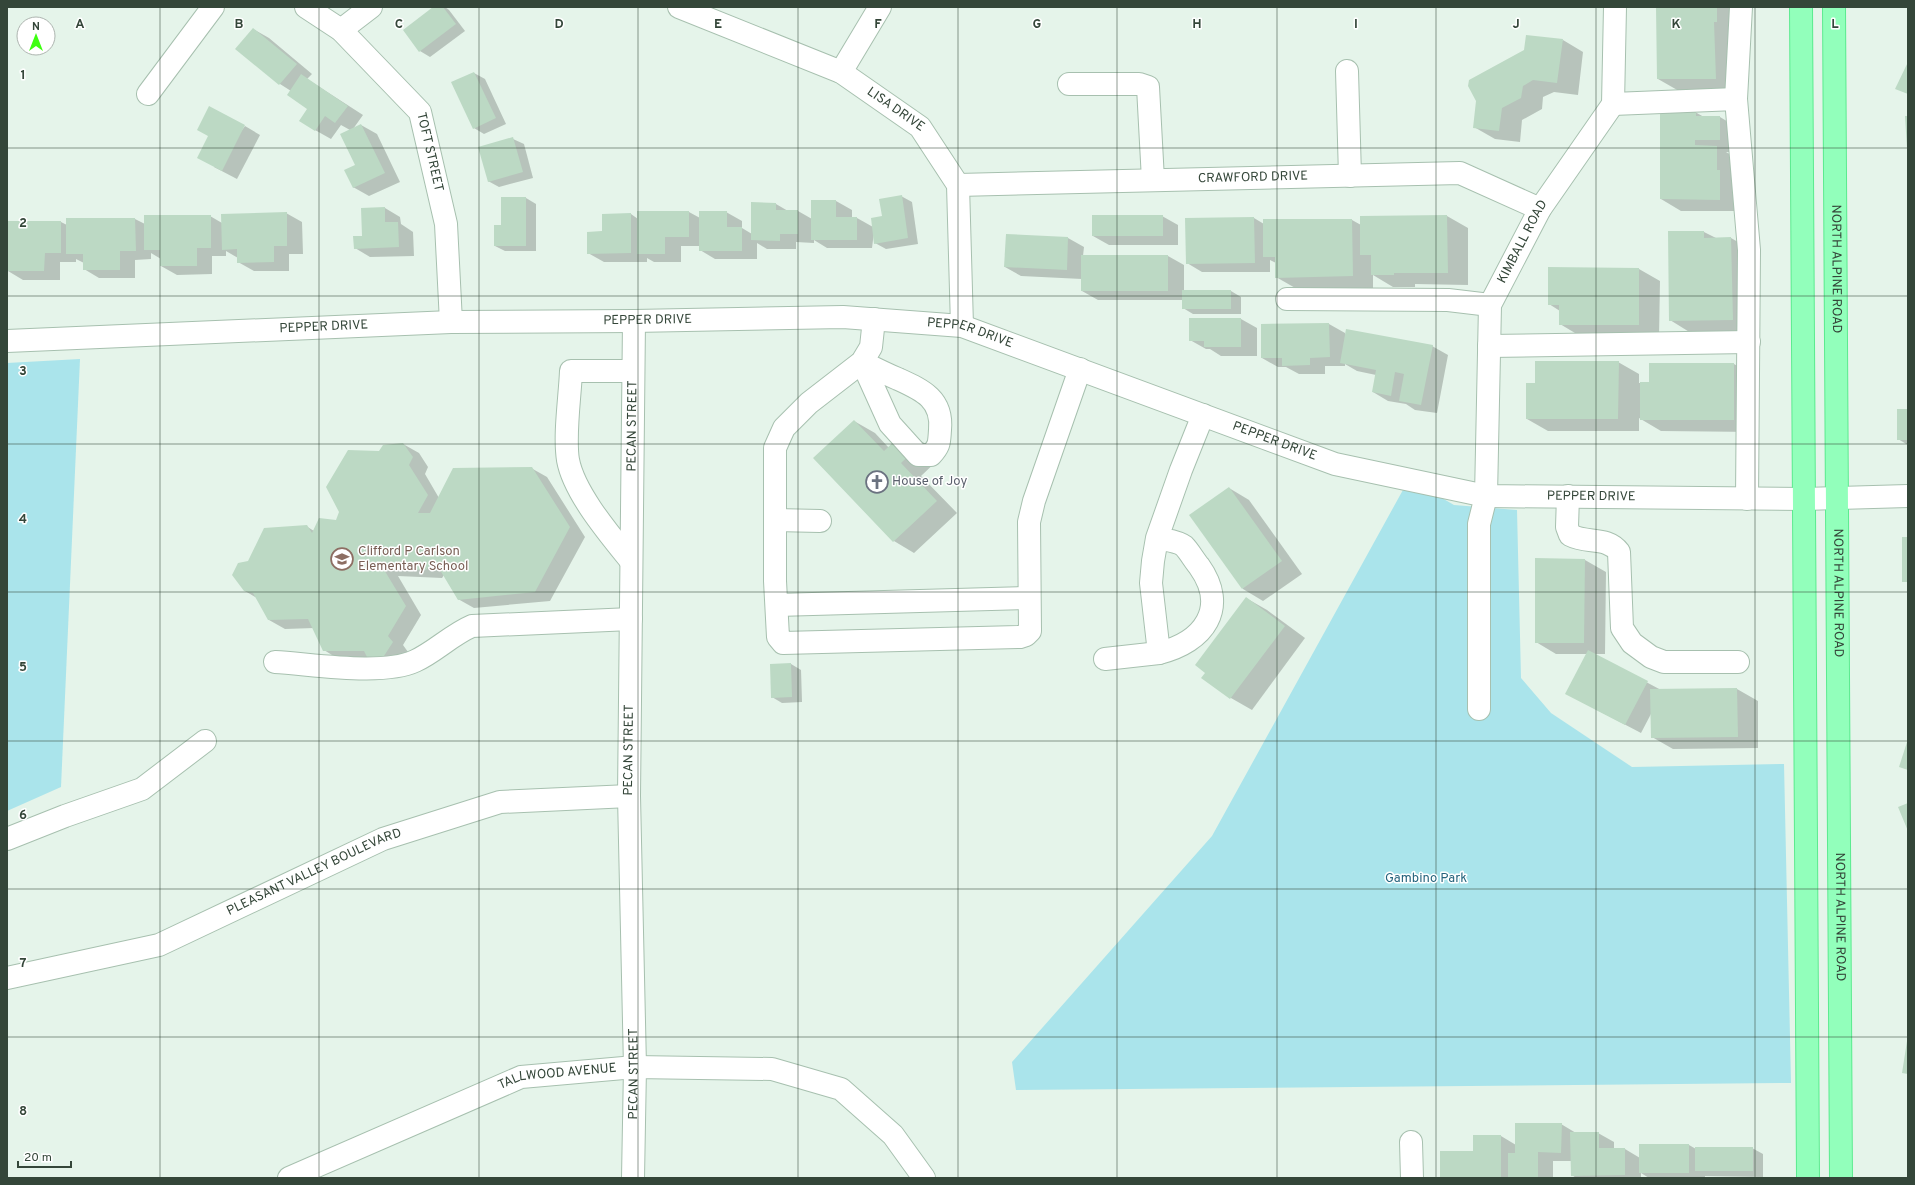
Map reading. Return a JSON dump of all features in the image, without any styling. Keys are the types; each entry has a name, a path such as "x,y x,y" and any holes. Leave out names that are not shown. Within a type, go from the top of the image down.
{"main road":[{"path":"1801,7 1808,1178"},
{"name":"NORTH ALPINE ROAD","path":"1834,7 1842,1178"}],"street":[{"path":"148,94 213,7"},
{"name":"TOFT STREET","path":"306,7 341,30 420,112 446,224 451,322"},
{"path":"341,30 371,7"},
{"name":"LISA DRIVE","path":"679,7 841,72 920,127 958,185"},
{"path":"841,72 880,7"},
{"path":"1615,7 1613,104 1736,99"},
{"path":"1741,7 1736,99 1749,250 1747,498"},
{"path":"1347,71 1350,176"},
{"path":"1069,84 1139,84 1148,87 1153,180"},
{"name":"KIMBALL ROAD","path":"1478,709 1479,524 1486,496 1490,305 1540,209 1613,104"},
{"name":"CRAWFORD DRIVE","path":"958,185 1460,173 1540,209"},
{"path":"958,185 962,326"},
{"path":"1287,299 1448,300 1490,305"},
{"name":"PEPPER DRIVE","path":"7,341 451,322 634,321 843,317 962,326 1335,464 1486,496 1838,499 1908,496"},
{"path":"874,319 871,346 862,362 809,403 784,428 775,448 775,581 778,637 783,643 1020,637 1026,635 1030,631 1029,522 1034,501 1080,369"},
{"name":"PECAN STREET","path":"633,1178 634,1067 629,796 634,321"},
{"path":"1489,346 1749,342"},
{"path":"631,561 605,529 577,485 570,466 568,448 571,371 633,371"},
{"path":"1159,653 1151,583 1153,561 1158,538 1180,470 1203,415"},
{"path":"1568,496 1567,527 1570,535 1579,540 1610,543 1619,552 1622,628 1632,643 1651,657 1664,662 1738,662"},
{"path":"775,520 820,521"},
{"path":"1105,659 1159,653 1172,650 1188,643 1200,632 1207,621 1212,603 1210,587 1203,573 1183,545 1158,538"},
{"path":"777,605 1029,598"},
{"path":"275,662 347,668 392,668 416,661 454,635 472,626 631,619"},
{"path":"7,839 65,816 142,789 205,741"},
{"name":"PLEASANT VALLEY BOULEVARD","path":"7,978 159,945 383,838 500,802 629,796"},
{"name":"TALLWOOD AVENUE","path":"289,1178 521,1077 634,1067 772,1069 841,1089 893,1135 924,1178"},
{"path":"1411,1142 1412,1178"}],"green space":[{"path":"80,359 61,787 7,811 7,363"},
{"name":"Gambino Park","path":"1409,479 1454,505 1517,510 1521,678 1551,713 1632,767 1784,764 1791,1083 1016,1090 1012,1062 1212,836"}],"building":[{"path":"433,7 443,7 456,24 419,52 403,30"},
{"path":"1656,7 1717,7 1717,22 1714,22 1716,79 1657,79"},
{"path":"253,28 297,64 279,85 235,49"},
{"path":"1526,35 1563,39 1557,83 1533,80 1523,86 1521,98 1502,108 1499,131 1473,128 1476,101 1468,86 1469,80 1524,50"},
{"path":"1908,62 1908,94 1895,89"},
{"path":"474,72 496,118 473,129 451,82"},
{"path":"301,74 348,106 335,123 325,116 315,131 299,121 307,109 287,95"},
{"path":"209,106 245,125 222,171 197,158 208,136 197,130"},
{"path":"1660,111 1696,111 1696,116 1720,116 1720,140 1695,140 1695,145 1717,146 1717,170 1720,170 1720,200 1660,199"},
{"path":"1905,116 1908,116 1908,148 1907,148"},
{"path":"361,124 385,173 353,188 344,170 355,165 340,134"},
{"path":"513,137 523,172 488,182 478,147"},
{"path":"902,195 908,238 874,244 871,218 882,216 879,199"},
{"path":"501,197 526,197 526,246 494,246 494,225 501,225"},
{"path":"811,200 836,200 836,217 857,217 857,240 811,240"},
{"path":"751,202 776,203 776,210 798,210 798,234 780,234 780,241 751,240"},
{"path":"385,207 385,222 398,222 399,247 354,249 353,236 362,236 361,208"},
{"path":"637,211 689,211 689,237 665,237 665,254 637,254"},
{"path":"699,211 727,211 727,227 742,227 742,251 699,251"},
{"path":"287,212 287,246 274,246 274,262 237,263 237,249 222,250 221,214"},
{"path":"631,213 631,253 587,254 587,232 602,231 602,214"},
{"path":"144,215 211,215 211,248 197,248 197,266 160,266 160,250 144,250"},
{"path":"1092,215 1163,215 1163,236 1092,236"},
{"path":"1447,215 1448,273 1394,273 1394,275 1371,275 1371,255 1360,255 1360,216"},
{"path":"1254,217 1255,263 1186,264 1185,218"},
{"path":"66,218 135,218 136,251 120,251 120,270 83,270 83,254 66,254"},
{"path":"1263,219 1352,219 1353,276 1275,278 1275,257 1263,257"},
{"path":"7,221 61,221 61,253 45,253 44,271 7,271"},
{"path":"1668,231 1704,231 1704,238 1731,237 1733,320 1669,321"},
{"path":"1006,234 1068,237 1067,270 1004,267"},
{"path":"1081,255 1168,255 1168,291 1081,291"},
{"path":"1548,267 1639,268 1639,325 1559,325 1559,305 1548,305"},
{"path":"1182,290 1231,290 1231,309 1182,309"},
{"path":"1189,318 1241,318 1241,347 1204,347 1204,341 1189,341"},
{"path":"1329,323 1330,357 1310,358 1310,365 1282,366 1282,358 1261,358 1261,324"},
{"path":"1346,329 1433,345 1421,405 1399,401 1404,374 1395,372 1391,396 1372,392 1376,370 1340,363"},
{"path":"1535,361 1619,361 1618,419 1526,419 1526,383 1535,383"},
{"path":"1649,363 1734,363 1734,420 1640,420 1640,382 1649,382"},
{"path":"1897,409 1908,409 1908,440 1897,440"},
{"name":"House of Joy","path":"854,420 884,451 905,431 919,446 901,463 937,501 893,542 813,458"},
{"path":"403,443 413,457 409,465 428,495 418,513 430,513 453,468 532,467 570,527 535,592 458,600 434,560 426,570 383,568 406,606 388,636 393,642 382,659 368,659 364,651 323,651 308,619 268,620 253,593 244,591 232,575 238,563 248,561 264,528 307,525 312,533 319,518 336,520 339,512 326,487 348,450 379,451 383,445"},
{"path":"1229,487 1282,561 1242,589 1189,515"},
{"path":"1902,537 1908,537 1908,582 1902,582"},
{"path":"1535,558 1585,559 1584,643 1535,643"},
{"path":"1246,597 1285,626 1230,699 1201,678 1205,673 1195,665"},
{"path":"1588,650 1648,681 1625,725 1565,694"},
{"path":"791,663 792,697 771,698 770,664"},
{"path":"1737,688 1738,737 1651,738 1650,689"},
{"path":"1908,739 1908,770 1899,767"},
{"path":"1908,803 1908,831 1898,807"},
{"path":"1907,1041 1908,1042 1908,1074 1902,1073"},
{"path":"1515,1123 1562,1123 1561,1153 1538,1152 1538,1178 1508,1177 1508,1153 1515,1153"},
{"path":"1570,1132 1599,1132 1599,1148 1625,1148 1625,1175 1571,1176"},
{"path":"1473,1135 1501,1135 1501,1178 1440,1178 1440,1151 1473,1151"},
{"path":"1639,1144 1689,1144 1689,1173 1639,1173"},
{"path":"1695,1147 1753,1147 1753,1171 1695,1171"}],"place":[{"name":"House of Joy","path":"877,482"},
{"name":"Clifford P Carlson Elementary School","path":"342,559"}]}
